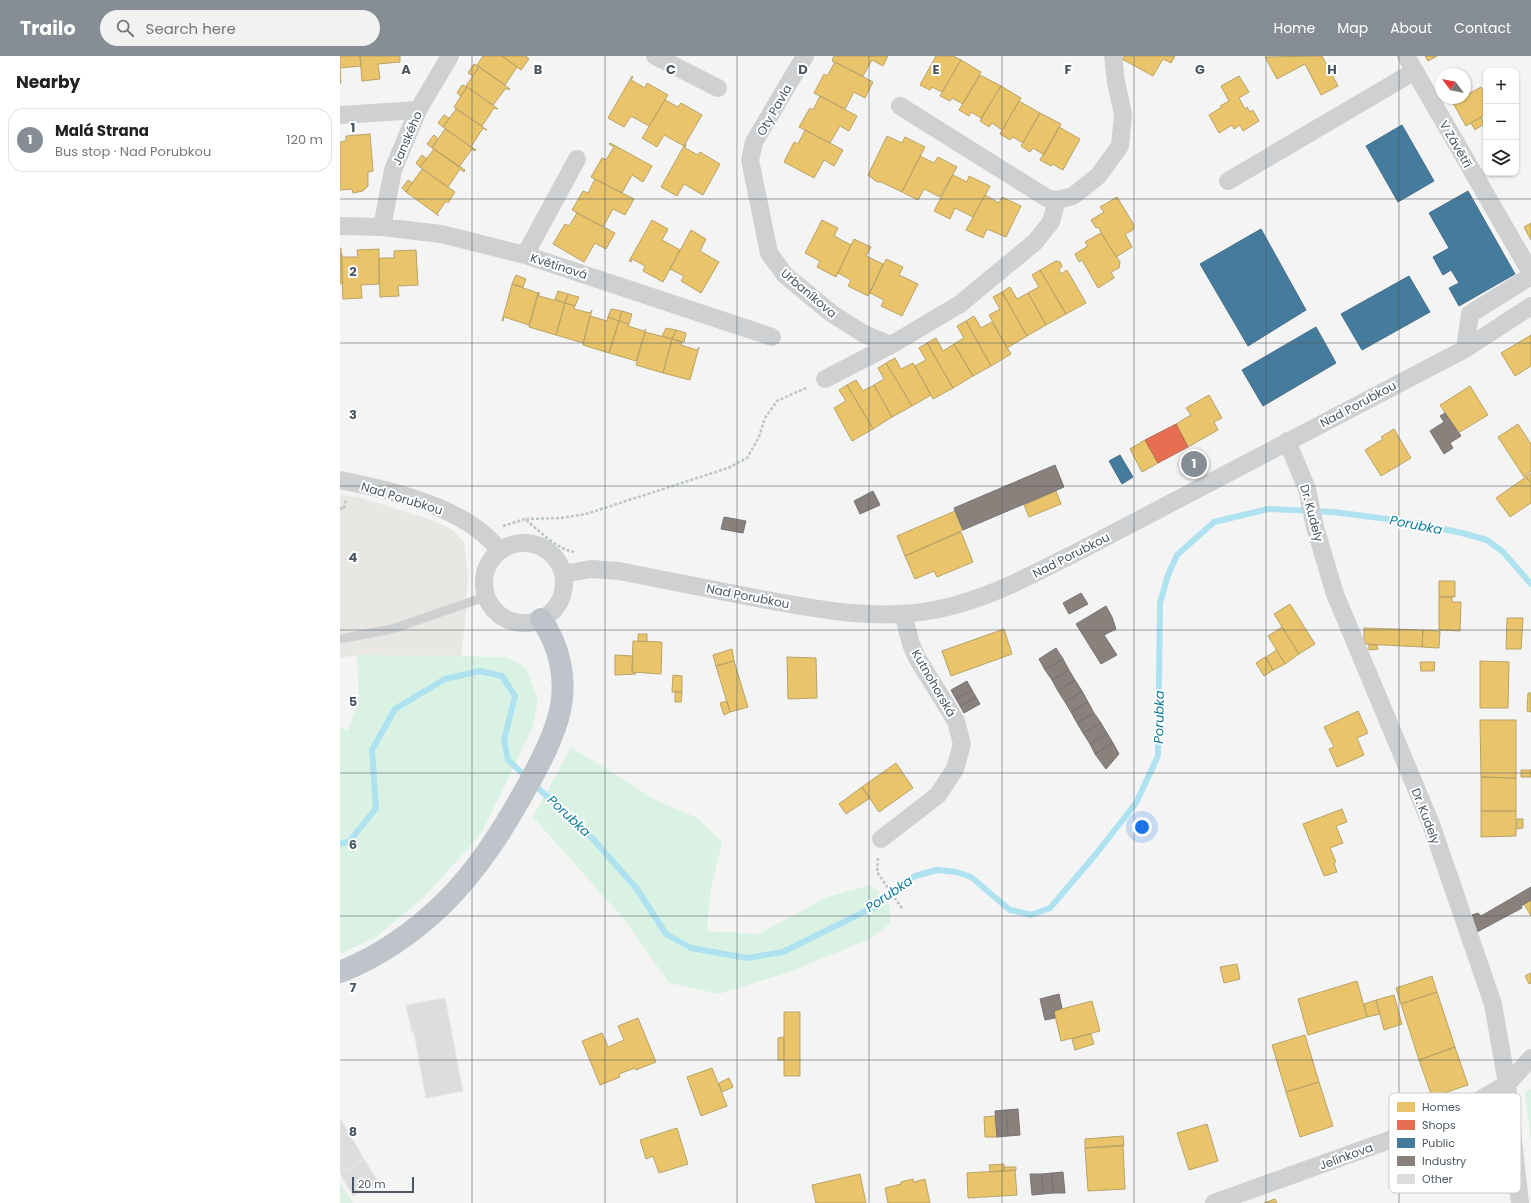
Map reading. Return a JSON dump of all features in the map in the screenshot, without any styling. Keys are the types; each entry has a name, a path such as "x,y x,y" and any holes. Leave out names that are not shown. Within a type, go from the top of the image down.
{"highway":[{"path":"340,972 376,956 400,939 442,905 476,867 513,812 550,741 560,711 562,685 558,652 547,628 541,619"}],"street":[{"name":"Janského","path":"382,227 393,170 418,110 450,56"},
{"path":"655,56 718,88"},
{"name":"Oty Pavla","path":"754,142 805,56"},
{"path":"900,106 1047,198 1057,200 1073,196 1098,176 1120,146 1124,114 1116,82 1113,56"},
{"path":"1228,181 1410,64"},
{"name":"V Závětří","path":"1410,64 1531,273"},
{"path":"340,115 418,110"},
{"name":"Urbaníkova","path":"754,142 750,160 769,253 785,275 831,313 864,334 891,345"},
{"path":"525,255 576,159"},
{"path":"825,379 891,345 960,304 1035,242 1051,222 1057,200"},
{"name":"Květinová","path":"340,226 382,227 442,234 525,255 772,337"},
{"path":"1464,349 1470,314 1531,276"},
{"name":"Nad Porubkou","path":"563,574 591,569 619,571 804,607 855,613 903,614 939,609 973,600 1025,578 1464,349 1531,306"},
{"name":"Dr. Kudely","path":"1287,441 1307,489 1335,594 1431,824 1493,1004 1508,1093"},
{"name":"Nad Porubkou","path":"340,480 437,506 470,524 499,550"},
{"path":"520,542 538,545 552,554 559,563 563,574 564,585 562,596 557,605 550,613 541,619 530,623 519,623 508,620 499,615 491,606 483,588 485,571 488,563 499,550 520,542"},
{"name":"Kutnohorská","path":"881,839 938,795 955,769 962,744 956,722 917,658 911,644 903,614"},
{"name":"Jelínkova","path":"1492,1093 1507,1084 1531,1058"},
{"name":"Jelínkova","path":"1214,1203 1389,1140"},
{"name":"Dr. Kudely","path":"1519,1193 1520,1203"}],"lane":[{"path":"340,639 392,629 486,596"}],"path":[{"path":"498,522 503,527 525,519 561,518 586,514 728,468 747,458 759,437 765,418 777,401 825,379"},
{"path":"525,519 544,535 569,551 575,552"},
{"path":"876,872 903,910"}],"shaded area":[{"path":"340,494 361,498 435,521 453,530 464,543 468,575 461,656 357,655 340,658"}],"green space":[{"path":"357,655 505,657 526,668 538,701 532,729 481,834 424,897 376,937 340,954 340,726 348,731 359,700"},
{"path":"571,747 656,800 697,818 722,842 710,894 707,931 759,934 827,897 871,885 880,893 890,907 890,924 869,939 792,971 719,994 669,983 624,919 533,817"},
{"path":"1531,1089 1531,1142 1525,1092"},
{"path":"340,1182 353,1203 340,1203"}],"building: Homes":[{"path":"340,56 360,56 361,66 340,68"},
{"path":"360,56 400,56 400,62 378,64 380,79 362,81"},
{"path":"483,56 502,56 517,67 505,85 477,65"},
{"path":"502,56 526,56 529,59 521,70"},
{"path":"834,56 888,56 883,66 872,60 863,76 832,61"},
{"path":"936,56 953,56 961,60 942,92 932,87 930,90 920,85"},
{"path":"1124,56 1175,56 1171,63 1163,59 1153,76 1122,59"},
{"path":"1322,56 1338,86 1321,95 1305,64 1277,79 1265,57"},
{"path":"1425,56 1437,56 1428,61"},
{"path":"961,60 981,72 963,104 952,98 950,101 940,96"},
{"path":"835,62 873,82 865,98 854,92 845,109 814,93 824,74 827,76"},
{"path":"474,64 479,67 473,76 468,73"},
{"path":"479,67 510,89 509,90 506,88 493,105 466,86"},
{"path":"980,75 1001,86 981,118 971,112 969,116 959,110"},
{"path":"632,76 633,77 631,80 645,88 647,83 668,95 649,126 631,116 624,127 608,118"},
{"path":"1239,76 1249,92 1239,98 1245,109 1247,107 1250,112 1253,110 1259,121 1243,131 1240,125 1234,129 1232,125 1219,133 1209,115 1229,101 1221,86"},
{"path":"462,85 467,87 461,96 457,93"},
{"path":"1001,86 1021,98 1002,130 992,123 989,127 980,121"},
{"path":"467,87 498,109 494,108 482,126 454,107"},
{"path":"1481,87 1483,91 1483,116 1466,126 1454,104 1471,104 1471,93"},
{"path":"820,96 857,116 849,131 840,126 830,143 799,127 810,108 813,110"},
{"path":"665,100 678,107 681,103 702,115 684,146 664,135 657,147 642,138"},
{"path":"1019,101 1040,113 1023,143 1013,137 1010,140 1000,134"},
{"path":"456,109 487,130 483,128 471,147 443,127"},
{"path":"1040,113 1061,124 1044,155 1033,148 1030,152 1021,146"},
{"path":"444,115 449,118 443,127 438,123"},
{"path":"1481,117 1483,125 1475,130 1471,123"},
{"path":"1059,127 1080,139 1063,170 1040,160"},
{"path":"445,129 476,150 475,151 472,149 459,167 432,148"},
{"path":"805,130 843,150 834,166 824,160 814,178 784,162 794,142 798,144"},
{"path":"370,134 373,171 368,172 368,186 363,191 353,193 352,189 340,190 340,142 346,141 346,136"},
{"path":"434,135 438,139 432,148 427,144"},
{"path":"887,136 902,143 905,137 925,147 902,192 881,182 877,182 868,175"},
{"path":"610,143 652,166 643,182 632,175 622,193 591,177 602,158 606,160 614,147 609,144"},
{"path":"685,144 685,148 698,155 700,152 720,164 703,195 684,184 677,196 661,187"},
{"path":"434,149 465,170 464,172 460,169 448,187 420,167"},
{"path":"422,155 427,159 420,167 416,163"},
{"path":"920,156 934,163 938,157 957,167 940,197 924,189 918,200 902,192"},
{"path":"422,169 455,192 448,203 446,201 437,214 439,216 406,192"},
{"path":"953,175 967,182 969,176 990,186 973,217 955,208 950,219 934,211"},
{"path":"595,179 634,199 625,215 613,209 603,227 572,210 583,191 588,193"},
{"path":"408,180 412,183 406,192 402,188"},
{"path":"985,195 999,203 1002,197 1021,206 1006,237 987,229 983,238 966,230"},
{"path":"1117,197 1134,225 1133,230 1125,234 1132,247 1116,257 1098,227 1096,228 1091,220 1104,212 1100,207"},
{"path":"577,213 615,233 606,249 595,243 584,262 553,244 565,224 569,226"},
{"path":"652,220 668,229 662,240 680,250 663,282 643,271 645,266 632,259 631,262 629,261"},
{"path":"822,220 838,228 834,236 851,245 836,277 817,267 820,261 805,253"},
{"path":"1531,223 1531,240 1524,227"},
{"path":"691,230 706,239 700,251 719,262 701,293 681,281 684,276 670,269"},
{"path":"1101,233 1120,262 1119,268 1111,272 1114,278 1098,288 1082,260 1079,262 1075,254 1088,246 1085,242"},
{"path":"854,239 871,247 866,256 883,264 868,296 848,286 851,280 838,273"},
{"path":"340,248 343,283 340,284"},
{"path":"379,249 379,284 361,285 362,298 343,299 341,254 342,257 358,257 357,250"},
{"path":"416,250 418,285 398,286 399,296 380,297 379,258 394,258 394,251"},
{"path":"886,259 903,267 899,275 918,284 902,316 881,306 884,300 870,293"},
{"path":"1056,261 1060,262 1062,266 1059,270 1061,274 1067,270 1086,303 1066,314 1040,270"},
{"path":"1040,270 1066,314 1046,325 1028,293 1039,287 1032,275"},
{"path":"516,275 526,279 523,287 512,284"},
{"path":"512,284 538,293 529,325 504,317 502,321"},
{"path":"1010,287 1017,299 1028,293 1046,325 1027,336 1002,292"},
{"path":"558,291 568,294 565,303 555,299"},
{"path":"539,292 539,296 565,303 556,335 529,327"},
{"path":"1002,292 1027,336 1007,348 989,315 1000,309 993,297"},
{"path":"568,294 579,297 575,306 565,303"},
{"path":"565,303 575,306 574,309 590,313 592,310 583,343 556,335"},
{"path":"611,309 622,311 619,321 608,317"},
{"path":"622,311 632,314 629,324 619,321"},
{"path":"590,316 607,321 608,317 619,321 609,353 583,345"},
{"path":"974,316 981,328 992,322 1011,354 991,366 966,321"},
{"path":"619,321 629,324 628,326 644,331 646,329 636,361 609,353"},
{"path":"966,321 991,366 973,376 954,344 964,338 957,326"},
{"path":"666,328 676,330 672,339 662,336"},
{"path":"676,330 686,333 684,342 672,339"},
{"path":"645,332 672,339 663,373 636,365"},
{"path":"1531,335 1531,366 1515,376 1501,353"},
{"path":"936,338 943,351 954,344 973,376 953,388 927,343"},
{"path":"672,339 682,342 681,345 697,350 699,347 690,380 663,373"},
{"path":"927,343 953,388 933,399 915,366 926,360 919,348"},
{"path":"895,358 901,369 913,363 931,395 912,406 886,363"},
{"path":"886,363 912,406 892,417 874,385 884,379 878,368"},
{"path":"856,380 863,391 874,385 892,417 873,429 847,385"},
{"path":"847,385 873,429 852,441 834,408 846,401 839,390"},
{"path":"1470,386 1488,415 1458,433 1440,405"},
{"path":"1209,395 1222,418 1214,422 1218,430 1188,447 1176,424 1191,415 1186,408"},
{"path":"1518,424 1531,444 1531,471 1524,477 1498,437"},
{"path":"1394,429 1411,458 1381,476 1365,450 1383,439 1381,437"},
{"path":"1145,440 1158,463 1142,472 1130,449"},
{"path":"1531,473 1531,483 1526,477"},
{"path":"1526,477 1531,483 1531,503 1510,517 1496,498"},
{"path":"1056,491 1061,504 1029,517 1024,505"},
{"path":"955,511 963,530 905,556 897,536"},
{"path":"961,532 973,562 937,577 934,571 915,579 905,556"},
{"path":"1439,581 1455,581 1455,597 1439,597"},
{"path":"1439,597 1452,597 1452,602 1461,602 1460,631 1439,630"},
{"path":"1290,604 1315,644 1299,654 1274,614"},
{"path":"1507,618 1523,618 1521,649 1506,649"},
{"path":"1282,627 1299,654 1285,664 1268,636"},
{"path":"1364,628 1423,630 1422,647 1364,644"},
{"path":"1004,629 1012,654 951,676 942,651"},
{"path":"1423,630 1440,631 1439,648 1422,647"},
{"path":"638,634 647,634 647,642 638,641"},
{"path":"633,641 662,642 661,674 632,672"},
{"path":"1369,645 1377,645 1378,649 1369,650"},
{"path":"732,649 734,661 716,666 713,655"},
{"path":"1277,650 1285,664 1273,670 1266,657"},
{"path":"615,655 633,656 632,672 636,674 615,675"},
{"path":"787,657 816,658 817,698 788,699"},
{"path":"1265,657 1273,670 1264,676 1256,663"},
{"path":"734,661 748,707 730,712 716,666"},
{"path":"1480,661 1509,662 1508,708 1480,708"},
{"path":"1420,662 1435,662 1434,671 1421,671"},
{"path":"673,675 682,676 682,692 672,692"},
{"path":"675,692 682,692 681,702 675,702"},
{"path":"1528,693 1531,693 1531,712 1527,711"},
{"path":"727,701 730,712 724,715 720,703"},
{"path":"1358,711 1368,733 1357,738 1364,755 1337,767 1329,749 1334,747 1324,727"},
{"path":"1480,720 1516,720 1516,778 1481,777"},
{"path":"896,763 913,788 879,812 862,787"},
{"path":"1521,770 1531,770 1531,777 1521,777"},
{"path":"1481,777 1516,778 1516,811 1481,811"},
{"path":"862,787 870,798 846,814 839,804"},
{"path":"1342,809 1347,822 1336,826 1343,843 1330,848 1336,862 1334,863 1337,872 1324,876 1303,824"},
{"path":"1481,811 1516,811 1516,836 1481,837"},
{"path":"1517,819 1523,819 1523,828 1517,829"},
{"path":"1531,900 1531,916 1524,904"},
{"path":"1237,964 1240,979 1224,983 1220,967"},
{"path":"1531,973 1531,983 1529,984 1525,976"},
{"path":"1432,976 1437,992 1401,1004 1396,988"},
{"path":"1357,981 1367,1017 1308,1035 1298,999"},
{"path":"1437,992 1455,1047 1419,1060 1401,1004"},
{"path":"1394,995 1402,1024 1384,1030 1376,1000"},
{"path":"1376,1000 1380,1014 1367,1017 1364,1004"},
{"path":"1092,1001 1100,1031 1061,1041 1054,1011"},
{"path":"784,1012 800,1012 800,1076 784,1076"},
{"path":"638,1018 656,1062 636,1070 635,1068 619,1074 620,1077 600,1085 582,1041 602,1033 608,1047 624,1040 618,1026"},
{"path":"1091,1034 1094,1044 1075,1050 1072,1039"},
{"path":"1305,1035 1319,1082 1286,1092 1272,1045"},
{"path":"784,1037 784,1060 778,1060 778,1038"},
{"path":"1455,1047 1468,1085 1444,1093 1431,1093 1419,1060"},
{"path":"712,1068 727,1106 701,1116 687,1077"},
{"path":"729,1078 733,1087 722,1092 719,1083"},
{"path":"1319,1082 1333,1126 1300,1137 1286,1092"},
{"path":"995,1116 997,1137 985,1137 984,1117"},
{"path":"1207,1124 1218,1161 1189,1170 1177,1133"},
{"path":"677,1128 688,1164 659,1173 653,1156 646,1159 640,1140"},
{"path":"1123,1136 1124,1146 1085,1148 1085,1139"},
{"path":"1123,1145 1125,1189 1088,1191 1085,1148"},
{"path":"1004,1164 1004,1171 990,1172 989,1165"},
{"path":"1004,1167 1016,1167 1016,1170 1004,1171"},
{"path":"1015,1170 1017,1195 968,1198 967,1173"},
{"path":"860,1174 866,1203 816,1203 812,1185"},
{"path":"913,1179 914,1182 925,1179 930,1203 888,1203 885,1188"},
{"path":"1275,1199 1277,1203 1264,1203"}],"building: Shops":[{"path":"1176,424 1188,447 1158,463 1145,440"}],"building: Public":[{"path":"1402,125 1434,181 1398,202 1366,146"},
{"path":"1468,191 1515,274 1459,306 1449,288 1459,283 1451,270 1443,275 1433,257 1449,248 1429,213"},
{"path":"1261,229 1306,310 1248,346 1200,264"},
{"path":"1409,276 1430,312 1362,350 1341,314"},
{"path":"1316,327 1336,363 1263,406 1242,370"},
{"path":"1120,455 1133,477 1122,484 1109,461"}],"building: Industry":[{"path":"1445,413 1461,436 1450,443 1453,448 1444,454 1430,431 1444,422 1440,416"},
{"path":"1055,465 1064,487 963,530 954,508"},
{"path":"873,491 880,505 860,514 854,501"},
{"path":"724,517 746,521 743,533 721,529"},
{"path":"1081,593 1088,604 1069,614 1063,603"},
{"path":"1106,606 1116,629 1104,635 1117,655 1101,664 1076,624"},
{"path":"1056,648 1063,659 1045,670 1039,659"},
{"path":"1063,659 1069,670 1052,680 1045,670"},
{"path":"1069,670 1075,680 1058,691 1052,680"},
{"path":"1075,680 1082,691 1065,702 1058,691"},
{"path":"967,681 972,690 956,699 951,690"},
{"path":"972,690 976,697 960,706 956,699"},
{"path":"1082,691 1088,702 1071,712 1065,702"},
{"path":"976,697 980,704 964,713 960,706"},
{"path":"1088,702 1094,713 1077,723 1071,712"},
{"path":"1094,713 1101,723 1083,733 1077,723"},
{"path":"1101,723 1107,733 1090,744 1083,733"},
{"path":"1107,733 1113,743 1095,754 1090,744"},
{"path":"1113,743 1119,754 1106,769 1095,754"},
{"path":"1531,887 1531,900 1521,906 1522,908 1477,932 1472,915 1478,913 1481,916"},
{"path":"1059,994 1062,1008 1054,1011 1055,1018 1045,1020 1040,999"},
{"path":"1018,1109 1020,1135 1008,1136 1006,1110"},
{"path":"1006,1110 1008,1136 997,1137 995,1111"},
{"path":"1063,1172 1065,1193 1053,1193 1052,1173"},
{"path":"1052,1173 1053,1193 1043,1194 1042,1174"},
{"path":"1030,1174 1042,1174 1043,1194 1032,1195"}],"building: Other":[{"path":"445,998 463,1091 426,1098 414,1033 412,1033 406,1005"},
{"path":"340,1118 364,1159 340,1173"},
{"path":"364,1159 378,1182 353,1196 340,1173"}],"waterway":[{"name":"Porubka","path":"340,844 350,841 376,808 372,750 395,709 445,679 480,671 502,676 515,696 504,740 508,760 593,839 637,889 666,934 691,948 747,958 783,952 874,907 915,876 937,870 956,872 971,877 1010,910 1031,915 1050,908 1096,854 1136,803 1158,756 1160,603 1168,575 1177,555 1214,522 1268,509 1334,512 1410,522 1487,540 1503,552 1531,584"}],"place":[{"name":"Malá Strana","path":"1194,464"}]}
